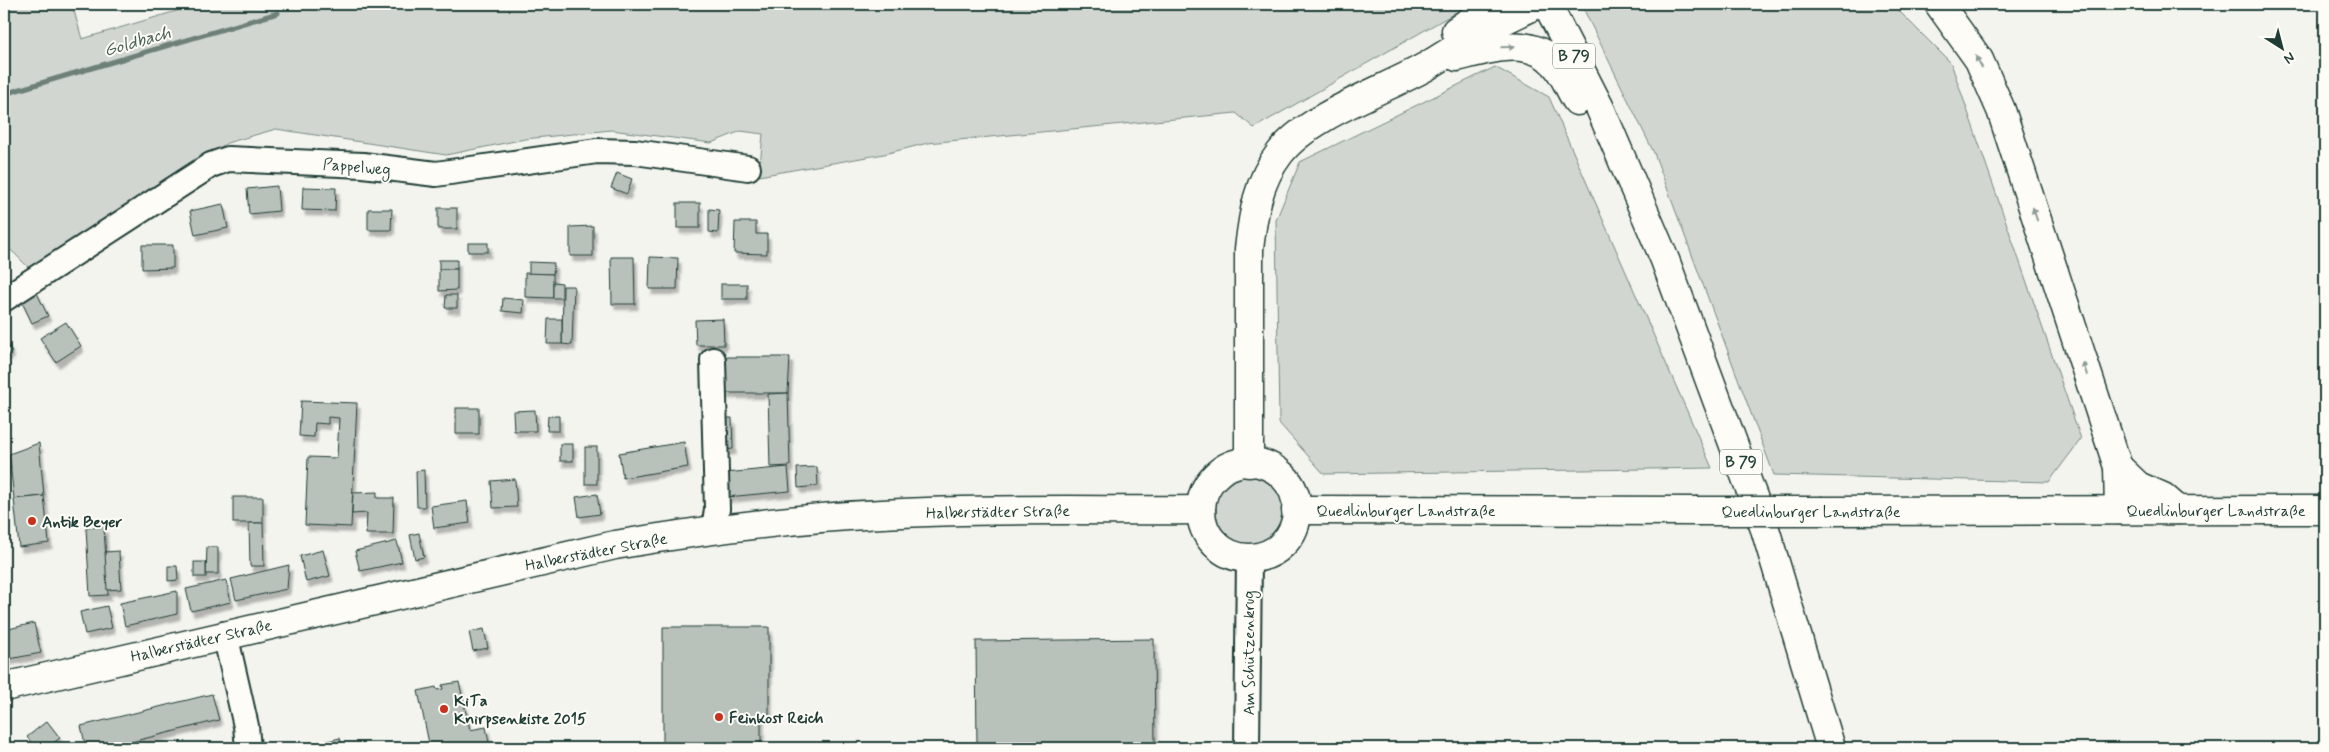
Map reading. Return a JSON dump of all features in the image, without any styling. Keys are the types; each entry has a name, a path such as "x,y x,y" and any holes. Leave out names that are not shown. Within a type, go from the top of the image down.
{"main road":[{"path":"1427,66 1438,42 1470,22 1483,12 1489,4"},
{"path":"1249,463 1249,249 1252,221 1258,195 1268,171 1281,151 1300,134 1330,116 1427,66 1485,30 1537,4"},
{"name":"B 79","path":"1548,4 1600,108 1665,260 1744,470 1782,583 1831,748"},
{"path":"1939,4 1979,60 1995,94 2118,467 2119,510"},
{"path":"1427,66 1493,48 1524,47 1537,52 1555,64 1576,101 1600,108"},
{"path":"1249,463 1270,468 1282,477 1292,490 1296,510 1292,531 1282,544 1269,553 1249,558 1225,552 1215,544 1202,523 1201,510 1206,489 1219,473 1228,467 1249,463"},
{"path":"2118,467 2138,486 2163,497 2178,510"},
{"name":"Halberstädter Straße","path":"4,686 615,544 714,529 909,512 1201,510"},
{"name":"Quedlinburger Landstraße","path":"1296,510 2325,510"}],"street":[{"name":"Pappelweg","path":"4,299 211,165 228,159 363,165 436,174 597,151 635,152 748,168"},
{"path":"713,360 717,509 714,529"},
{"name":"Am Schützenkrug","path":"1248,748 1249,558"},
{"path":"225,634 246,726 248,748"}],"shaded area":[{"path":"4,4 72,4 82,39 200,4 1467,4 1467,6 1254,128 1236,113 928,143 884,154 759,176 763,134 741,131 711,143 611,130 525,139 446,155 276,129 227,143 30,269 4,243"},
{"path":"1581,4 1892,4 1951,63 2081,439 2049,482 1774,475 1654,153"},
{"path":"1495,67 1549,97 1712,468 1324,474 1279,423 1276,220 1300,162"},
{"path":"1249,474 1263,477 1275,485 1283,497 1286,511 1283,525 1275,537 1263,545 1249,548 1235,545 1223,537 1215,525 1212,511 1215,497 1223,485 1235,477"}],"building":[{"path":"617,173 632,179 627,194 611,188"},
{"path":"277,186 279,211 249,214 247,189"},
{"path":"303,187 336,188 335,211 302,210"},
{"path":"677,203 700,203 700,228 677,228"},
{"path":"223,204 228,228 195,235 190,211"},
{"path":"438,208 457,208 457,229 438,229"},
{"path":"368,209 392,209 391,230 368,230"},
{"path":"709,209 719,210 718,233 709,232"},
{"path":"735,222 756,222 756,234 767,234 767,254 734,253"},
{"path":"593,226 593,256 570,256 570,227"},
{"path":"468,243 488,243 488,252 468,252"},
{"path":"142,245 173,245 173,268 142,269"},
{"path":"611,257 634,257 635,304 612,304"},
{"path":"650,257 678,258 677,289 649,289"},
{"path":"439,260 457,260 457,269 439,269"},
{"path":"529,262 554,263 553,274 529,274"},
{"path":"439,269 457,269 457,290 439,291"},
{"path":"525,273 553,274 553,298 525,297"},
{"path":"553,282 562,283 562,298 553,298"},
{"path":"721,284 747,284 747,299 721,299"},
{"path":"563,286 574,286 572,345 562,344"},
{"path":"36,291 48,316 32,323 20,298"},
{"path":"446,295 457,295 457,308 445,308"},
{"path":"503,298 524,300 523,313 502,311"},
{"path":"548,319 562,319 562,344 547,344"},
{"path":"723,319 724,345 696,345 695,320"},
{"path":"66,322 81,346 56,362 40,338"},
{"path":"4,338 12,352 4,357"},
{"path":"725,357 790,357 788,393 725,393"},
{"path":"788,393 790,466 770,467 768,394"},
{"path":"301,401 357,403 351,527 305,525 308,457 337,458 339,418 328,417 328,424 315,423 314,437 299,436"},
{"path":"456,408 479,408 479,434 456,434"},
{"path":"535,410 536,431 514,431 513,411"},
{"path":"548,416 559,416 559,431 547,431"},
{"path":"723,418 732,418 733,449 724,450"},
{"path":"684,442 688,467 623,478 619,453"},
{"path":"39,443 44,496 14,499 9,454"},
{"path":"560,444 573,444 573,461 560,461"},
{"path":"585,447 597,447 597,484 585,484"},
{"path":"9,454 11,468 4,470 4,456"},
{"path":"788,467 790,491 727,497 725,473"},
{"path":"817,467 818,486 798,488 797,468"},
{"path":"424,470 425,507 417,507 416,471"},
{"path":"515,479 517,507 493,508 491,481"},
{"path":"377,492 377,498 394,498 393,534 366,534 367,513 352,514 353,493"},
{"path":"597,494 600,514 579,517 576,497"},
{"name":"Antik Beyer","path":"44,496 49,543 19,547 14,499"},
{"path":"233,497 263,497 263,523 233,523"},
{"path":"467,501 470,523 434,528 431,506"},
{"path":"249,523 263,523 264,566 250,566"},
{"path":"104,527 108,595 90,596 86,528"},
{"path":"419,533 424,557 415,559 410,535"},
{"path":"397,541 402,562 360,571 355,551"},
{"path":"207,547 218,547 218,574 206,574"},
{"path":"323,550 330,576 306,582 300,556"},
{"path":"119,551 121,589 107,590 105,552"},
{"path":"194,562 206,562 206,577 194,577"},
{"path":"289,565 287,589 236,600 231,579"},
{"path":"168,566 177,566 178,580 168,581"},
{"path":"226,580 231,602 191,611 186,589"},
{"path":"177,591 177,614 125,626 120,603"},
{"path":"107,606 112,628 85,634 80,612"},
{"path":"34,623 41,653 4,660 4,630"},
{"path":"663,627 769,627 769,716 761,716 761,748 663,748"},
{"path":"484,629 488,648 473,651 469,632"},
{"path":"1154,639 1155,748 977,748 976,641"},
{"name":"KiTa Knirpsenkiste 2015","path":"459,682 470,730 486,727 490,748 430,748 418,691 436,687 437,690 443,689 442,685"},
{"path":"212,694 219,720 107,748 86,748 81,726"},
{"path":"47,721 60,738 52,744 55,748 31,748 28,745 31,742 27,737"},
{"path":"340,738 343,748 299,748"}],"waterway":[{"name":"Goldbach","path":"302,7 312,4"},
{"name":"Goldbach","path":"4,94 278,13"}],"place":[{"name":"Antik Beyer","path":"32,521"},
{"name":"KiTa Knirpsenkiste 2015","path":"444,709"},
{"name":"Feinkost Reich","path":"719,717"}]}
